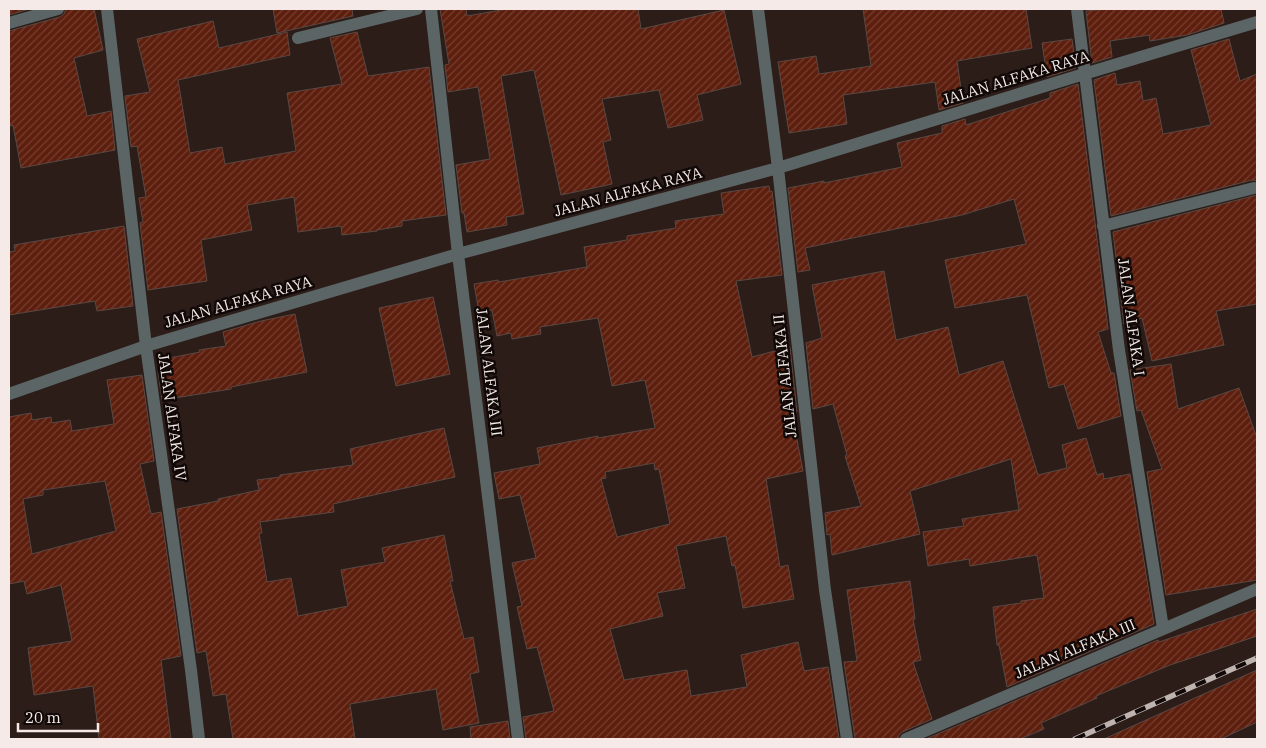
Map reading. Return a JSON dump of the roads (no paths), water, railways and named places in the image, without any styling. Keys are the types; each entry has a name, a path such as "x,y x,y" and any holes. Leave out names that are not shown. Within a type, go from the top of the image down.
{"street":[{"path":"9,23 58,9"},
{"name":"JALAN ALFAKA IV","path":"108,9 146,346 199,739"},
{"path":"298,38 416,9"},
{"name":"JALAN ALFAKA III","path":"431,9 458,254 518,739"},
{"name":"JALAN ALFAKA II","path":"758,9 778,168 825,590 847,739"},
{"name":"JALAN ALFAKA I","path":"1077,9 1119,350 1163,628"},
{"name":"JALAN ALFAKA RAYA","path":"9,394 146,346 458,254 778,168 1257,22"},
{"path":"1103,226 1254,188"},
{"name":"JALAN ALFAKA III","path":"906,739 1257,588"}],"railway":[{"path":"1075,739 1257,658"}]}
